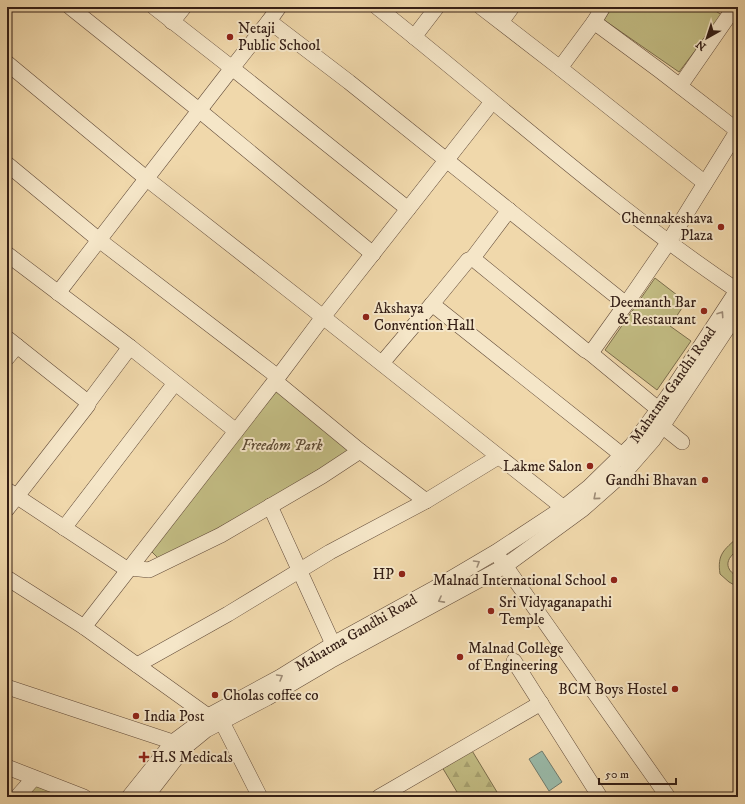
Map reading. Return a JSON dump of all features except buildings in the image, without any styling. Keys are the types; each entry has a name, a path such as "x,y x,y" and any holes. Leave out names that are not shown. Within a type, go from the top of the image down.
{"street":[{"path":"70,7 373,254"},
{"path":"154,7 408,209"},
{"path":"172,22 184,7"},
{"path":"58,293 200,112 279,7"},
{"path":"377,7 492,102 668,243 738,290"},
{"path":"414,37 437,7"},
{"path":"482,7 705,183"},
{"path":"501,22 512,7"},
{"path":"560,68 594,22 603,7"},
{"path":"680,86 730,8"},
{"path":"269,21 348,82 626,304"},
{"path":"589,352 593,350 668,243 738,131 594,22"},
{"path":"7,63 147,179 323,316 568,512"},
{"path":"84,627 323,316 447,161 492,102"},
{"path":"7,164 99,240 276,379 360,451 426,500"},
{"path":"382,363 468,260 472,259 508,210"},
{"path":"7,254 130,347 236,431"},
{"path":"472,259 476,260 658,409"},
{"name":"Mahatma Gandhi Road","path":"129,797 178,745 280,677 333,644 568,512 632,445 738,290"},
{"path":"432,304 622,455"},
{"name":"Mahatma Gandhi Road","path":"222,715 267,698 417,612 505,566 568,512 626,471 653,440 738,312"},
{"path":"7,358 12,342 88,403"},
{"path":"7,508 12,493 88,405 130,347"},
{"path":"64,528 175,383"},
{"path":"662,426 682,442"},
{"path":"12,493 129,569 149,570 221,535 322,476 360,451"},
{"path":"138,665 228,614 330,552 426,500 498,457"},
{"path":"270,506 333,644"},
{"path":"496,552 668,797"},
{"path":"7,578 84,627 138,665 222,715 260,797"},
{"path":"514,661 600,797"},
{"path":"7,687 178,745"},
{"path":"379,797 541,703"},
{"name":"Mahatma Gandhi Road","path":"146,797 178,745"},
{"path":"7,767 84,797"},
{"path":"17,797 34,778"}],"green space":[{"path":"612,7 709,7 722,15 679,72 604,20"},
{"path":"655,278 686,302 670,326 691,341 657,390 605,350"},
{"name":"Freedom Park","path":"276,389 351,450 243,515 159,559 150,550"},
{"path":"738,537 738,550 729,560 728,567 733,574 738,577 738,587 729,582 720,574 719,567 721,557 725,549"},
{"path":"471,749 500,797 460,797 442,767"},
{"path":"37,784 68,797 26,797"}],"shaded area":[{"path":"542,751 562,782 549,791 529,759"}],"place":[{"name":"Netaji Public School","path":"230,37"},
{"name":"Chennakeshava Plaza","path":"721,227"},
{"name":"Deemanth Bar & Restaurant","path":"704,311"},
{"name":"Akshaya Convention Hall","path":"366,317"},
{"name":"Lakme Salon","path":"590,466"},
{"name":"Gandhi Bhavan","path":"705,480"},
{"name":"HP","path":"402,574"},
{"name":"Malnad International School","path":"614,580"},
{"name":"Sri Vidyaganapathi Temple","path":"491,611"},
{"name":"Malnad College of Engineering","path":"460,657"},
{"name":"BCM Boys Hostel","path":"675,689"},
{"name":"Cholas coffee co","path":"215,695"},
{"name":"India Post","path":"136,716"},
{"name":"H.S Medicals","path":"144,757"}]}
